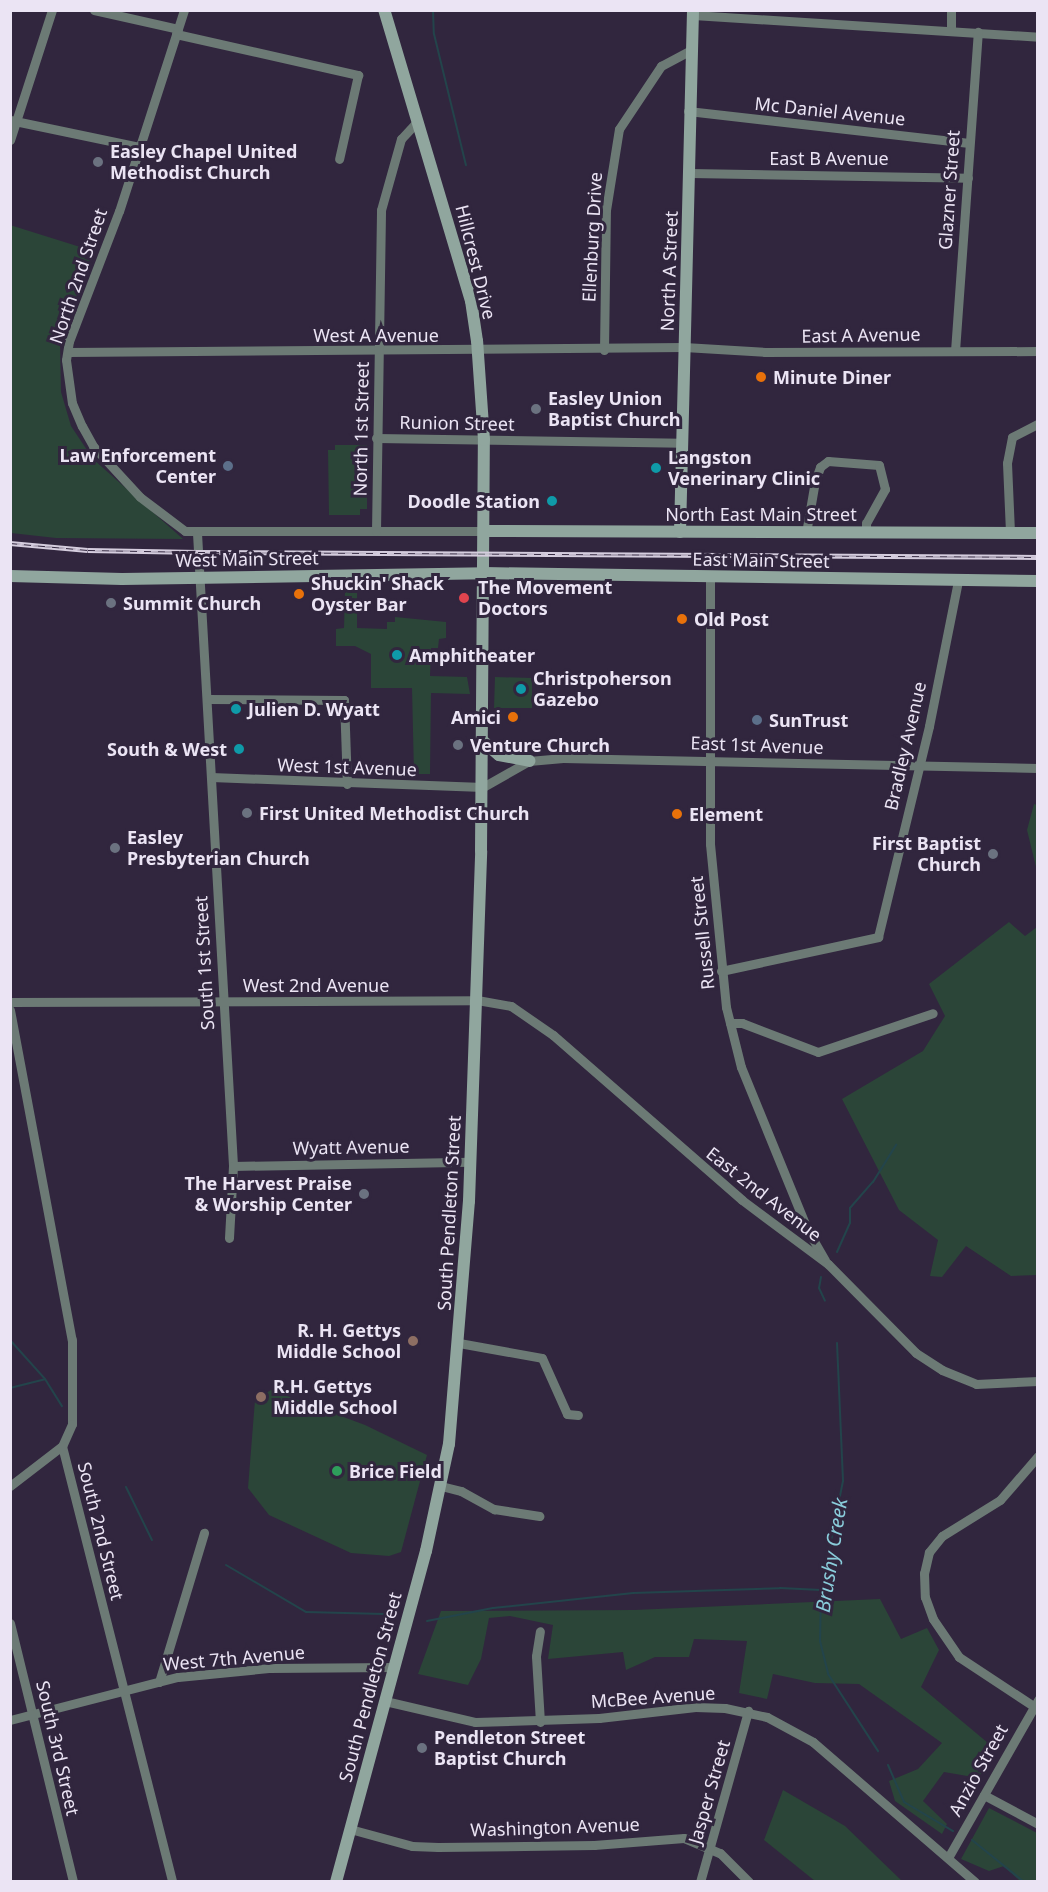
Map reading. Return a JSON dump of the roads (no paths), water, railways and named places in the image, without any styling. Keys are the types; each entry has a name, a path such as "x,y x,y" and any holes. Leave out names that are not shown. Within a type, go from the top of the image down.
{"main road":[{"name":"Hillcrest Drive","path":"384,10 471,302 479,351 484,440 485,531"},
{"name":"North A Street","path":"680,532 690,173 688,111 693,13"},
{"name":"North East Main Street","path":"485,531 1038,533"},
{"name":"South Pendleton Street","path":"336,1881 441,1486 459,1343 477,1000 484,742 485,531"},
{"name":"East Main Street","path":"484,573 1038,582"},
{"name":"West Main Street","path":"10,576 200,578 484,573"},
{"path":"484,742 499,755 529,761"}],"street":[{"path":"10,140 14,120 52,10"},
{"path":"94,10 358,75 339,159"},
{"name":"North 2nd Street","path":"184,10 140,147 68,352 72,404 93,446 149,505 171,524 196,533"},
{"path":"951,10 951,30"},
{"path":"693,13 1038,37"},
{"name":"Glazner Street","path":"955,351 978,32"},
{"name":"Ellenburg Drive","path":"604,350 606,210 620,129 661,66 691,50"},
{"name":"Mc Daniel Avenue","path":"688,111 969,143"},
{"path":"14,120 140,147"},
{"name":"North 1st Street","path":"376,531 381,210 401,139 417,122"},
{"name":"East B Avenue","path":"690,173 968,178"},
{"name":"West A Avenue","path":"68,352 604,350 684,347"},
{"name":"East A Avenue","path":"684,347 765,352 1038,351"},
{"path":"1010,532 1007,463 1012,437 1038,424"},
{"name":"Runion Street","path":"376,438 681,443"},
{"path":"806,533 815,481 820,467 828,461 879,465 885,489 866,523 866,531"},
{"path":"200,578 196,533 485,531"},
{"name":"South 1st Street","path":"200,578 233,1166 229,1238"},
{"name":"Russell Street","path":"710,578 710,844 721,971 730,1023 741,1066 807,1229 828,1264"},
{"name":"Bradley Avenue","path":"721,971 878,937 919,766 958,581"},
{"path":"207,699 344,700 347,784"},
{"name":"East 1st Avenue","path":"483,787 529,761 563,758 1038,768"},
{"name":"West 1st Avenue","path":"211,777 347,784 483,787"},
{"name":"West 2nd Avenue","path":"10,1002 477,1000"},
{"name":"East 2nd Avenue","path":"477,1000 511,1006 553,1035 742,1200 828,1264 916,1353 942,1370 986,1385 1038,1381"},
{"name":"South 2nd Street","path":"10,1010 72,1340 72,1424 62,1446 172,1881"},
{"path":"730,1023 742,1023 818,1052 933,1013"},
{"name":"Wyatt Avenue","path":"233,1166 470,1162"},
{"path":"459,1343 542,1358 567,1414 578,1415"},
{"path":"10,1486 62,1446"},
{"path":"1036,1705 959,1657 933,1619 925,1597 924,1573 929,1552 942,1536 1000,1500 1038,1456"},
{"path":"441,1486 461,1491 494,1509 539,1516"},
{"path":"159,1682 204,1533"},
{"name":"South 3rd Street","path":"10,1623 73,1881"},
{"path":"540,1630 537,1656 540,1722"},
{"name":"West 7th Avenue","path":"10,1720 159,1682 268,1668 394,1667"},
{"name":"McBee Avenue","path":"385,1701 475,1722 540,1722 694,1707 748,1711 767,1717 813,1742 949,1856 975,1881"},
{"name":"Anzio Street","path":"949,1856 1036,1705"},
{"name":"Jasper Street","path":"700,1881 748,1711"},
{"path":"984,1795 1038,1824"},
{"name":"Washington Avenue","path":"350,1830 412,1846 438,1847 594,1845 684,1838 710,1848 749,1881"}],"waterway":[{"path":"433,10 434,34 466,165"},
{"name":"Brushy Creek","path":"837,1252 850,1223 850,1208 873,1182 896,1145"},
{"name":"Brushy Creek","path":"821,1277 819,1288 825,1301"},
{"path":"10,1340 45,1379 62,1406"},
{"name":"Brushy Creek","path":"837,1343 843,1481 821,1590 820,1641 828,1674 878,1751"},
{"path":"10,1388 45,1379"},
{"path":"126,1487 152,1540"},
{"path":"226,1565 306,1612 384,1614"},
{"path":"427,1621 493,1608 633,1593 780,1588 821,1590"},
{"name":"Brushy Creek","path":"888,1765 904,1802 953,1831"},
{"name":"Brushy Creek","path":"972,1840 1024,1882"}],"railway":[{"path":"10,543 88,550 198,552 1038,557"}],"place":[{"name":"Easley Chapel United Methodist Church","path":"98,162"},
{"name":"Minute Diner","path":"761,377"},
{"name":"Easley Union Baptist Church","path":"536,409"},
{"name":"Law Enforcement Center","path":"228,466"},
{"name":"Langston Venerinary Clinic","path":"656,468"},
{"name":"Doodle Station","path":"552,501"},
{"name":"Shuckin' Shack Oyster Bar","path":"299,594"},
{"name":"The Movement Doctors","path":"464,598"},
{"name":"Summit Church","path":"111,603"},
{"name":"Old Post","path":"682,619"},
{"name":"Amphitheater","path":"397,655"},
{"name":"Christpoherson Gazebo","path":"521,689"},
{"name":"Julien D. Wyatt","path":"236,709"},
{"name":"Amici","path":"513,717"},
{"name":"SunTrust","path":"757,720"},
{"name":"Venture Church","path":"458,745"},
{"name":"South & West","path":"239,749"},
{"name":"First United Methodist Church","path":"247,813"},
{"name":"Element","path":"677,814"},
{"name":"Easley Presbyterian Church","path":"115,848"},
{"name":"First Baptist Church","path":"993,854"},
{"name":"The Harvest Praise & Worship Center","path":"364,1194"},
{"name":"R. H. Gettys Middle School","path":"413,1341"},
{"name":"R.H. Gettys Middle School","path":"261,1397"},
{"name":"Brice Field","path":"337,1471"},
{"name":"Pendleton Street Baptist Church","path":"422,1748"}]}
